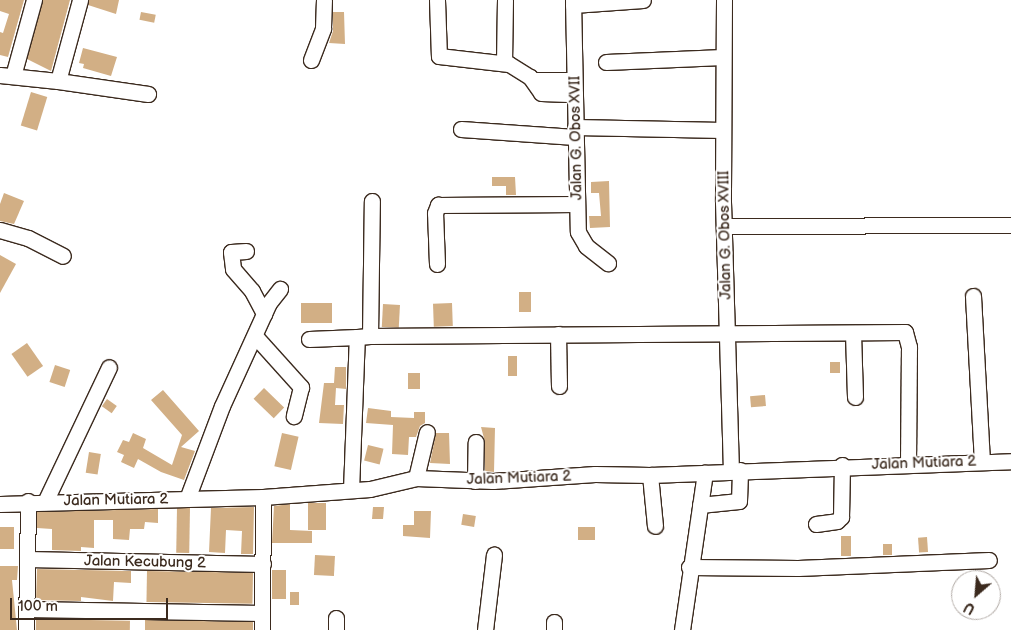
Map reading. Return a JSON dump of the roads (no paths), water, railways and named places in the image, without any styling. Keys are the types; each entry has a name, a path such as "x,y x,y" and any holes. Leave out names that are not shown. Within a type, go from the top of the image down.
{"street":[{"path":"34,0 6,76 58,81 148,94"},
{"path":"58,81 80,0"},
{"path":"311,60 323,28 324,0"},
{"path":"437,0 439,56 504,63 533,80 574,87"},
{"path":"504,0 504,63"},
{"path":"573,2 642,0"},
{"name":"Jalan G. Obos XVIII","path":"700,505 739,501 735,470 727,334 723,130 724,0"},
{"name":"Jalan G. Obos XVII","path":"573,2 577,204 581,239 608,263"},
{"path":"606,62 723,57"},
{"path":"461,130 575,132 723,130"},
{"path":"351,490 364,336 372,201"},
{"path":"437,264 434,213 438,206 503,202 577,204"},
{"path":"724,226 1011,225"},
{"path":"0,230 28,238 63,256"},
{"path":"246,251 231,252 233,269 252,291 264,314"},
{"path":"187,499 222,406 264,314 280,289"},
{"path":"973,296 982,462"},
{"path":"309,339 364,336 853,333 900,331 907,334 908,463"},
{"path":"853,333 854,397"},
{"path":"558,334 559,386"},
{"path":"255,336 301,387 294,416"},
{"path":"46,502 109,366"},
{"path":"416,478 427,432"},
{"path":"475,481 476,442"},
{"name":"Jalan Mutiara 2","path":"0,504 28,501 263,497 370,489 416,478 475,481 595,474 650,475 842,465 1011,461"},
{"path":"816,524 837,520 841,516 842,465"},
{"path":"682,630 689,567 705,473"},
{"path":"650,475 655,526"},
{"path":"262,630 263,497"},
{"path":"26,630 28,501"},
{"path":"486,630 494,554"},
{"name":"Jalan Kecubung 2","path":"27,559 262,564"},
{"path":"689,567 798,568 990,560"},
{"path":"26,609 262,613"}]}
